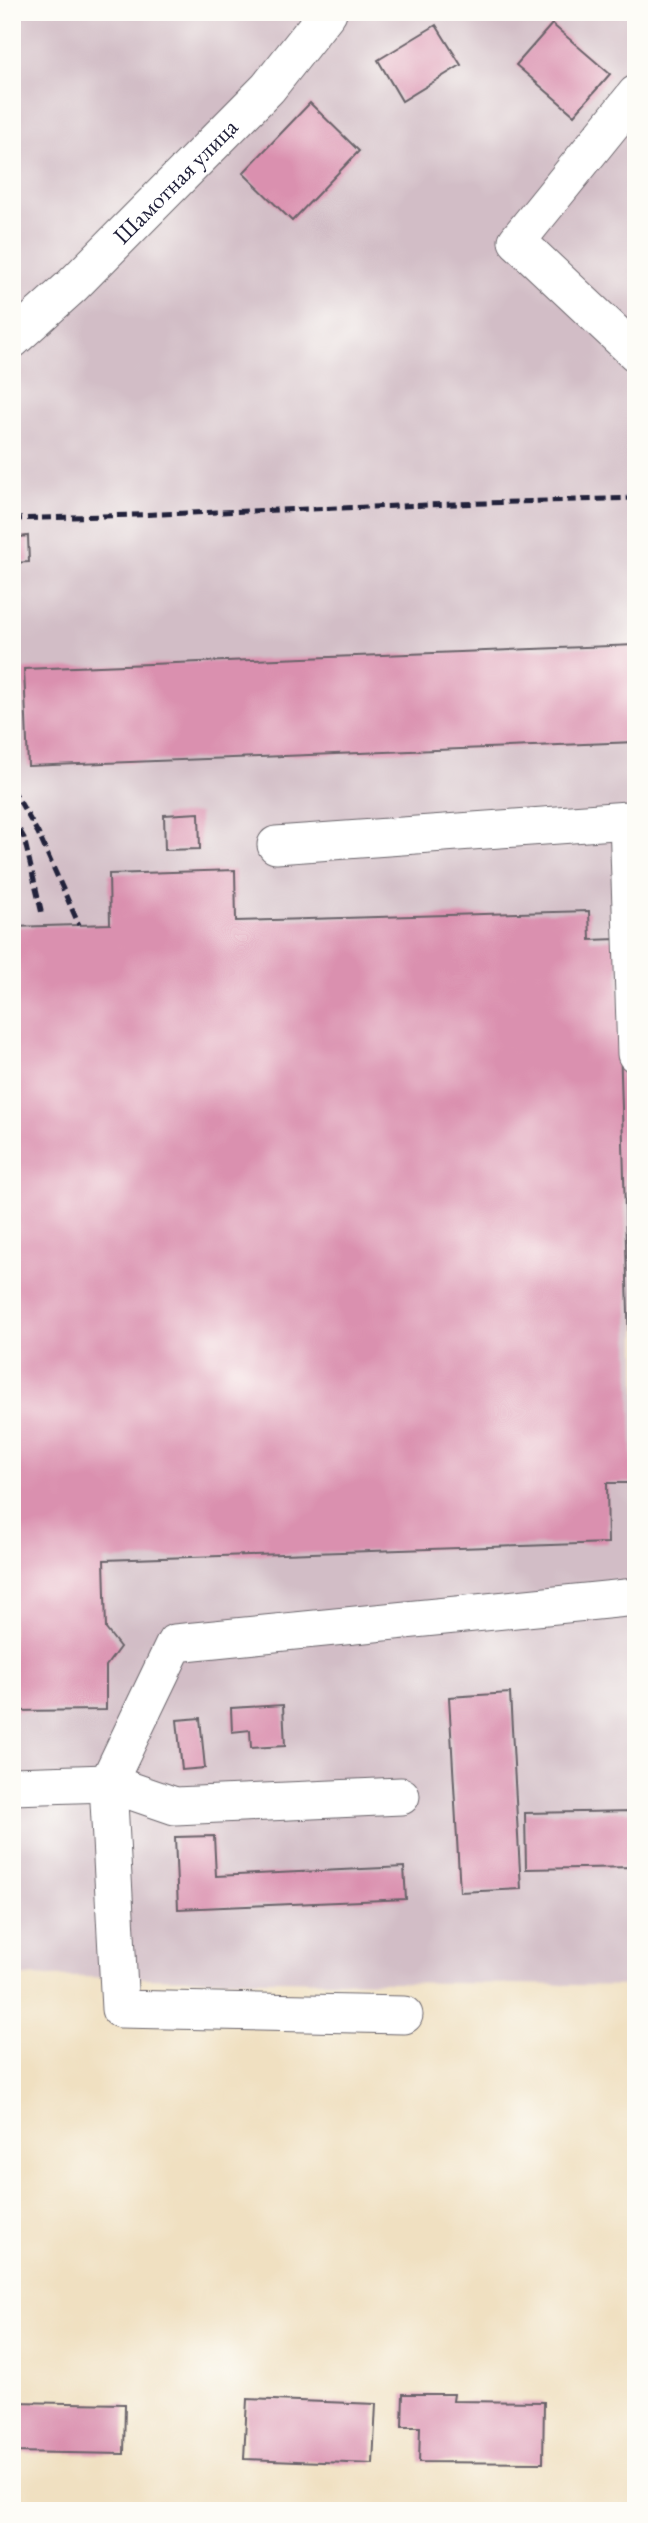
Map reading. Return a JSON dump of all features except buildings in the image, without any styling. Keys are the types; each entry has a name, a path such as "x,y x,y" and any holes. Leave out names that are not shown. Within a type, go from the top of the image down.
{"street":[{"name":"Шамотная улица","path":"12,340 72,286 268,88 328,12"},
{"path":"636,94 517,241 636,353"},
{"path":"276,845 632,820 636,1054"},
{"path":"404,2015 120,2009 108,1783 175,1643 636,1597"},
{"path":"12,1786 108,1783 175,1806 401,1796"}],"shaded area":[{"path":"12,12 636,12 636,1986 12,1976"}],"railway":[{"path":"12,519 636,498"},
{"path":"12,788 38,833 79,925"},
{"path":"12,817 24,838 42,914"}]}
